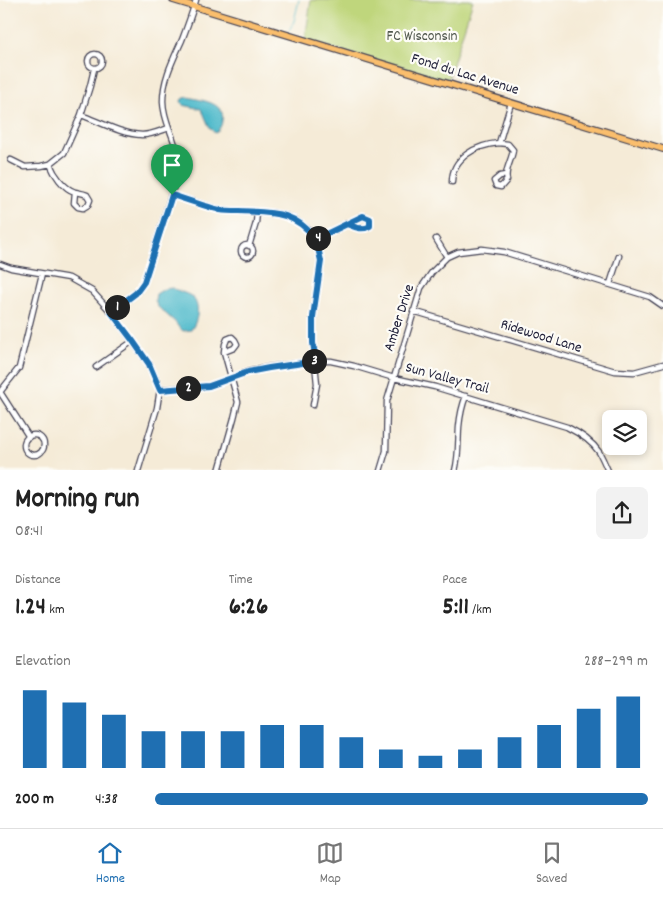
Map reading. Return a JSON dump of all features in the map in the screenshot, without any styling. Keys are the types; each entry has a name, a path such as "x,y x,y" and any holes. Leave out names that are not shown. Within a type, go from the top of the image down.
{"main road":[{"name":"Fond du Lac Avenue","path":"173,0 195,3 663,149"}],"street":[{"path":"111,312 136,293 144,282 172,195 178,163 175,146 162,104 163,87 195,3"},
{"path":"11,160 25,167 41,166 50,164 64,153 81,115 94,69"},
{"path":"499,143 512,103"},
{"path":"81,115 129,133 143,135 169,128"},
{"path":"452,182 454,170 460,160 479,146 490,144 508,144 512,150 506,175"},
{"path":"50,164 59,180 75,192"},
{"path":"172,195 221,210 272,213 287,216 308,229 316,239 321,261 313,317 313,343 317,384 313,404"},
{"path":"249,246 256,223 257,212"},
{"path":"316,239 363,216 370,219 370,226 365,229 347,224"},
{"path":"436,239 447,257 458,252 482,249 504,252 650,297 663,306"},
{"path":"610,284 619,256"},
{"name":"Amber Drive","path":"380,470 386,451 387,401 413,311 421,288 432,272 447,257"},
{"path":"0,264 11,268 69,278 92,291 111,312 149,364 160,390 157,408 138,470"},
{"path":"29,437 0,392 20,368 42,274"},
{"name":"Ridewood Lane","path":"413,311 615,372 634,372 663,364"},
{"path":"96,367 133,341"},
{"path":"219,470 238,402 224,352"},
{"name":"Sun Valley Trail","path":"160,390 209,386 254,370 316,361 331,361 435,387 566,426 588,440 598,451 608,470"},
{"path":"455,470 461,409 466,396"},
{"path":"38,436 43,440 42,452 33,455 25,449 25,442 29,437 38,436"}],"green space":[{"name":"FC Wisconsin","path":"311,0 473,0 447,83 305,40"}],"water":[{"path":"188,97 211,103 220,110 222,122 217,132 215,133 210,128 201,109 183,105 182,99"},
{"path":"172,288 191,296 196,303 197,317 191,330 184,331 180,329 157,306 156,294 164,289"}],"waterway":[{"path":"289,31 294,21 299,0"}],"route":[{"path":"172,195 144,282 136,293 111,312 149,364 160,390 209,386 248,372 316,361 313,343 313,317 321,261 316,239 363,216 370,219 370,226 365,229 347,224 316,239 308,229 287,216 272,213 221,210 172,195"}]}
